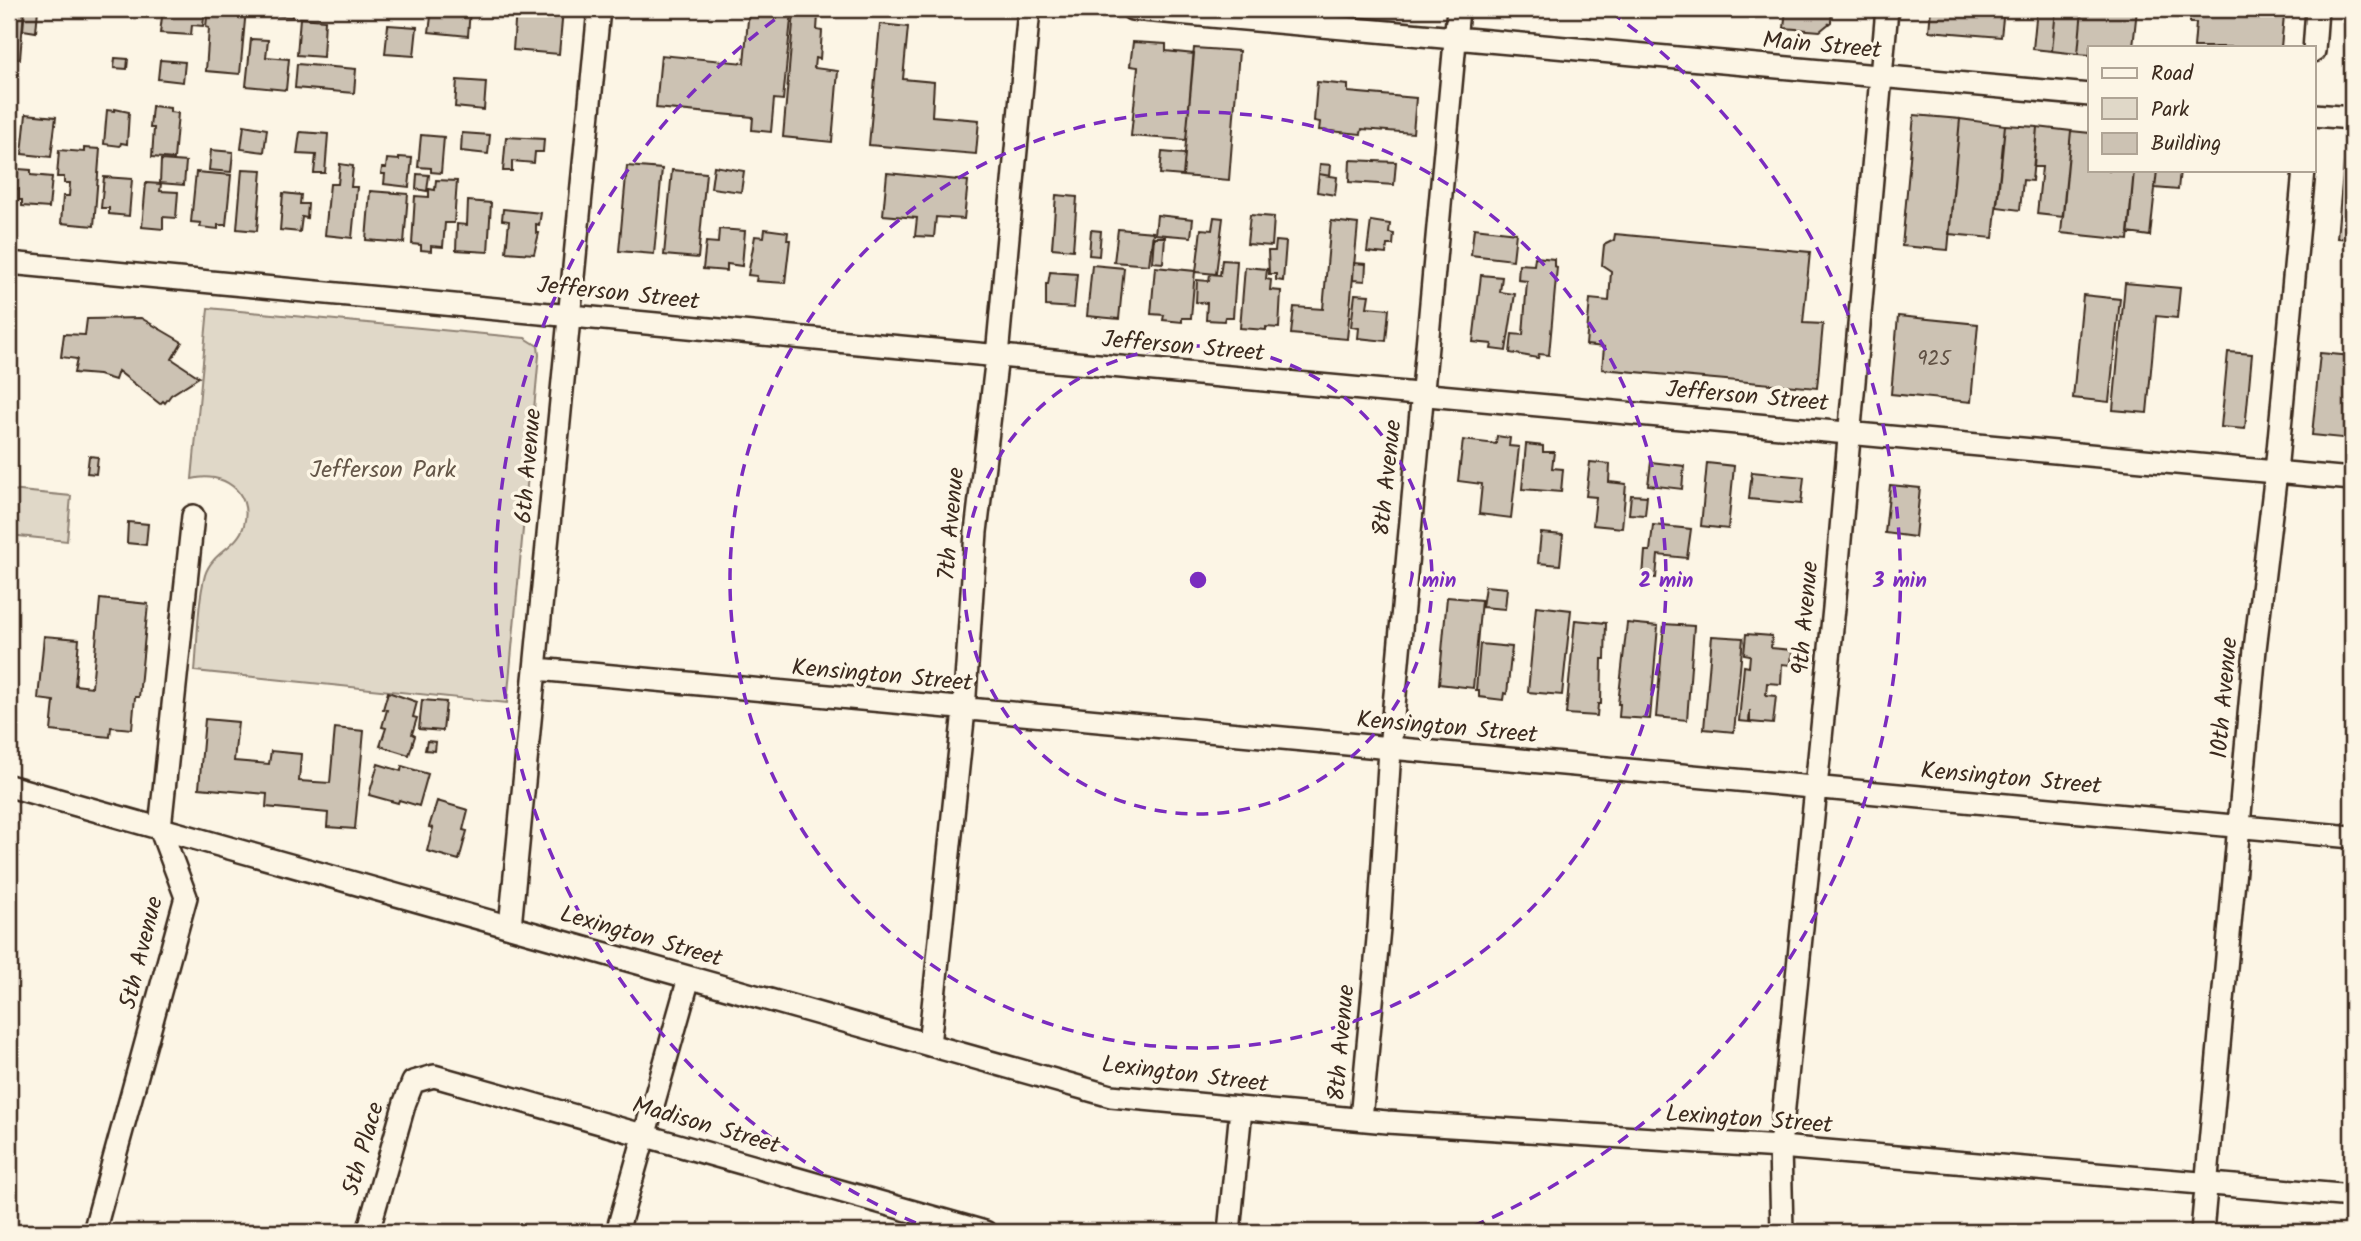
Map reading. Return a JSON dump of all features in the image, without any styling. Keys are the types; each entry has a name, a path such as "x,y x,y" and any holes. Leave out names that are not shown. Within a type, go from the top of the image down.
{"street":[{"name":"6th Avenue","path":"510,927 527,741 537,670 598,9"},
{"name":"7th Avenue","path":"929,1045 964,710 976,532 997,356 1029,9"},
{"name":"Main Street","path":"1132,9 2088,95"},
{"name":"8th Avenue","path":"1361,1119 1379,928 1390,749 1458,9"},
{"name":"9th Avenue","path":"1782,1232 1780,1147 1816,788 1887,9"},
{"path":"2314,46 2317,9"},
{"path":"2316,114 2352,118"},
{"name":"10th Avenue","path":"2202,1232 2255,649 2276,472 2304,172"},
{"name":"Jefferson Street","path":"9,263 2352,479"},
{"name":"5th Avenue","path":"94,1232 186,897 160,828 194,516"},
{"name":"Kensington Street","path":"537,670 2352,837"},
{"name":"Lexington Street","path":"9,786 1111,1096 1361,1119 1780,1147 2352,1196"},
{"path":"617,1232 689,978"},
{"name":"Madison Street","path":"413,1082 434,1076 644,1136 936,1226 985,1232"},
{"name":"5th Place","path":"368,1232 413,1082"},
{"path":"1229,1232 1241,1109"}],"green space":[{"name":"Jefferson Park","path":"208,308 525,338 538,346 507,703 195,671 199,610 205,575 213,561 241,533 246,513 244,502 233,486 214,478 192,479"},
{"path":"10,490 71,496 67,541 9,535"}],"building":[{"path":"9,9 24,9 20,59 9,58"},
{"path":"25,9 38,9 36,32 23,30"},
{"path":"72,9 102,9 101,13"},
{"path":"163,9 205,9 203,26 192,25 191,35 160,33"},
{"path":"211,9 246,9 240,74 206,71 209,28 206,27 207,17 211,17"},
{"path":"257,9 293,9 292,17 257,14"},
{"path":"418,9 418,14 389,11"},
{"path":"432,9 470,9 468,36 429,32"},
{"path":"516,9 563,9 559,54 513,50"},
{"path":"749,9 792,9 783,100 774,99 771,132 752,130 753,117 656,108 661,55 744,63"},
{"path":"1786,9 1832,9 1831,22 1820,31 1784,28"},
{"path":"1931,9 2004,9 2001,37 1929,31"},
{"path":"2037,9 2056,9 2052,51 2033,49"},
{"path":"2056,9 2082,9 2078,54 2052,51"},
{"path":"2082,9 2137,9 2133,46 2088,46 2088,55 2078,54"},
{"path":"2191,9 2284,16 2281,46 2194,46 2196,23 2190,23"},
{"path":"794,12 818,15 817,30 822,31 820,59 815,58 814,68 838,71 832,142 783,137"},
{"path":"300,18 325,20 323,57 297,55"},
{"path":"2352,22 2352,80 2347,80"},
{"path":"880,24 908,27 903,79 934,82 932,116 979,120 976,154 869,145"},
{"path":"388,25 417,27 414,56 385,54"},
{"path":"251,39 268,40 266,57 289,59 286,90 246,86"},
{"path":"1133,42 1166,44 1166,51 1194,54 1186,140 1131,136 1138,67 1130,66"},
{"path":"1194,48 1239,51 1229,180 1183,176"},
{"path":"115,58 128,59 127,69 114,68"},
{"path":"160,60 185,62 183,82 158,79"},
{"path":"297,64 356,69 354,93 295,88"},
{"path":"457,80 486,82 484,110 455,107"},
{"path":"1317,82 1348,85 1348,92 1416,98 1413,133 1362,129 1361,134 1319,130 1320,122 1314,121"},
{"path":"152,106 170,108 170,112 178,113 174,159 152,157"},
{"path":"107,110 129,112 127,144 121,143 120,146 104,144"},
{"path":"26,114 56,117 51,157 22,154"},
{"path":"1914,115 1960,119 1948,250 1902,246"},
{"path":"1960,119 2005,125 1993,238 1949,234"},
{"path":"244,125 267,129 264,152 241,149"},
{"path":"2005,125 2037,127 2032,181 2023,180 2020,210 1997,207"},
{"path":"2037,127 2071,131 2063,217 2037,214 2042,167 2034,167"},
{"path":"2071,131 2088,133 2088,172 2134,172 2128,240 2061,233"},
{"path":"300,132 328,134 325,173 314,173 316,155 297,154"},
{"path":"462,133 490,135 488,154 461,151"},
{"path":"421,135 444,137 441,173 431,172 431,168 418,167"},
{"path":"506,137 544,139 543,152 535,152 534,163 512,161 512,171 503,171"},
{"path":"84,148 100,149 94,226 61,223 63,196 69,196 70,183 64,183 64,177 57,177 59,150 84,152"},
{"path":"211,150 233,152 231,172 209,170"},
{"path":"2345,151 2352,151 2352,239 2337,238"},
{"path":"1162,152 1185,154 1183,176 1160,174"},
{"path":"399,157 412,158 409,187 384,184 385,174 381,174 382,168 386,168 387,159 399,160"},
{"path":"161,160 186,162 184,185 160,183"},
{"path":"1350,160 1396,162 1394,185 1349,182"},
{"path":"340,164 353,166 351,187 357,187 352,238 325,235 330,184 338,184"},
{"path":"1320,164 1331,165 1330,176 1319,174"},
{"path":"627,166 662,169 654,254 619,251"},
{"path":"714,166 744,171 741,192 711,188"},
{"path":"18,169 31,170 31,175 52,177 49,208 22,206 19,189 16,189"},
{"path":"242,169 262,170 257,231 237,229"},
{"path":"672,170 706,173 698,258 664,255"},
{"path":"196,172 231,175 226,225 218,225 218,229 200,227 201,223 191,222"},
{"path":"2134,172 2157,172 2150,236 2128,233"},
{"path":"2157,172 2180,172 2178,190 2155,188"},
{"path":"887,173 968,181 964,219 936,217 934,237 915,236 917,218 883,215"},
{"path":"417,174 429,175 427,191 416,189"},
{"path":"1319,174 1337,177 1335,195 1317,192"},
{"path":"104,177 132,179 129,216 109,214 109,208 101,208"},
{"path":"436,180 457,181 454,223 445,223 443,247 431,246 431,251 421,250 421,245 412,244 415,196 429,197 429,189 435,190"},
{"path":"146,183 161,184 160,191 178,192 176,218 163,217 163,229 142,227"},
{"path":"370,191 408,194 404,243 366,240"},
{"path":"283,193 301,195 300,204 308,204 307,218 302,217 300,232 280,230"},
{"path":"1056,195 1077,197 1073,250 1052,248"},
{"path":"468,201 491,203 488,252 456,250 457,224 467,225"},
{"path":"503,209 541,213 539,225 536,224 536,233 539,233 534,254 506,252 509,221 502,220"},
{"path":"1157,215 1193,219 1191,237 1155,234"},
{"path":"1250,215 1274,217 1272,246 1247,244"},
{"path":"1214,217 1223,218 1216,274 1196,272 1201,229 1212,230"},
{"path":"1331,221 1358,224 1347,339 1291,334 1294,307 1323,309"},
{"path":"1371,221 1390,224 1389,233 1394,234 1393,245 1387,245 1386,254 1367,252"},
{"path":"1474,228 1516,233 1513,260 1471,255"},
{"path":"719,229 745,231 742,266 727,264 727,271 703,269 706,242 718,243"},
{"path":"765,229 788,232 787,240 790,240 785,283 756,281 757,276 748,275 755,236 764,237"},
{"path":"1118,229 1153,232 1149,265 1114,262"},
{"path":"1091,230 1101,231 1099,256 1089,255"},
{"path":"1615,234 1810,252 1803,323 1823,324 1817,388 1602,369 1604,347 1586,345 1590,299 1609,301 1611,271 1602,265 1604,245 1614,240"},
{"path":"1154,237 1165,237 1163,263 1152,262"},
{"path":"1276,241 1286,242 1283,281 1276,280 1276,274 1269,274 1268,251 1275,251"},
{"path":"1535,257 1554,259 1554,266 1557,267 1549,355 1539,354 1538,358 1510,353 1512,334 1523,335 1527,281 1518,280 1519,264 1534,265"},
{"path":"1222,260 1237,261 1233,317 1225,317 1224,321 1206,320 1207,303 1196,302 1197,280 1209,281 1210,274 1220,275"},
{"path":"1354,263 1366,264 1365,281 1353,280"},
{"path":"1092,265 1124,268 1119,319 1087,316"},
{"path":"1155,267 1195,271 1191,318 1182,318 1182,322 1163,320 1164,315 1151,314"},
{"path":"1245,267 1267,269 1266,279 1271,280 1270,290 1281,291 1279,328 1240,328"},
{"path":"1050,272 1077,274 1074,308 1046,306 1046,284"},
{"path":"1481,275 1502,277 1500,292 1515,294 1506,351 1491,349 1492,344 1473,342"},
{"path":"2125,283 2180,288 2177,318 2156,316 2147,413 2113,410"},
{"path":"1355,294 1369,295 1367,307 1389,309 1386,341 1358,338 1359,328 1351,327"},
{"path":"2083,295 2120,299 2109,402 2073,398"},
{"path":"1898,316 1978,324 1971,402 1891,394"},
{"path":"141,318 182,342 172,359 199,377 171,395 165,403 163,401 160,404 118,371 115,380 99,375 74,373 77,359 61,357 64,334 85,335 87,319"},
{"path":"2228,352 2252,354 2245,429 2221,427"},
{"path":"2320,353 2352,356 2352,439 2312,435"},
{"path":"1497,436 1510,438 1509,446 1519,447 1511,518 1479,514 1482,484 1458,481 1463,440 1496,444"},
{"path":"1526,444 1543,446 1543,452 1554,452 1552,468 1563,469 1561,492 1522,489"},
{"path":"89,456 98,457 96,474 87,473"},
{"path":"1590,462 1610,464 1609,482 1626,484 1622,528 1593,525 1596,497 1586,496"},
{"path":"1651,462 1684,466 1682,489 1648,485"},
{"path":"1707,463 1734,466 1728,529 1701,526"},
{"path":"1752,472 1804,477 1801,504 1749,499"},
{"path":"1890,485 1920,488 1915,537 1885,533"},
{"path":"1631,495 1647,496 1645,515 1629,514"},
{"path":"128,522 148,524 146,545 127,543"},
{"path":"1653,525 1691,529 1687,558 1658,555 1656,578 1643,577 1645,551 1650,551"},
{"path":"1541,533 1563,535 1560,565 1538,563"},
{"path":"1485,586 1507,588 1505,609 1482,607"},
{"path":"1447,597 1481,600 1473,688 1439,684"},
{"path":"100,599 148,604 139,697 135,697 132,729 111,727 110,737 51,731 54,701 38,699 44,636 79,639 75,685 92,687"},
{"path":"1536,606 1571,610 1562,695 1528,692"},
{"path":"1575,620 1606,623 1601,704 1598,704 1597,716 1566,714"},
{"path":"1627,623 1658,626 1650,719 1619,717"},
{"path":"1664,624 1694,626 1687,720 1656,717"},
{"path":"1746,634 1772,636 1771,648 1792,650 1791,665 1782,664 1781,684 1767,683 1766,695 1776,696 1773,724 1750,722 1750,710 1749,722 1739,721 1744,666 1749,667 1750,655 1744,654"},
{"path":"1712,636 1743,638 1734,732 1704,729"},
{"path":"1480,644 1512,647 1507,694 1504,693 1503,700 1479,697 1479,690 1476,690"},
{"path":"388,692 417,702 413,717 417,718 412,734 415,736 409,755 380,746 386,728 382,727 387,710 383,709"},
{"path":"422,700 446,702 443,731 419,729"},
{"path":"205,719 238,722 234,761 269,764 271,751 301,754 299,781 330,783 335,728 364,731 355,829 327,827 328,813 266,807 267,794 199,788"},
{"path":"427,741 436,742 435,751 425,750"},
{"path":"378,764 401,771 402,766 428,774 419,806 369,795"},
{"path":"437,801 468,810 463,830 467,831 459,860 427,851 433,828 429,827"}]}
